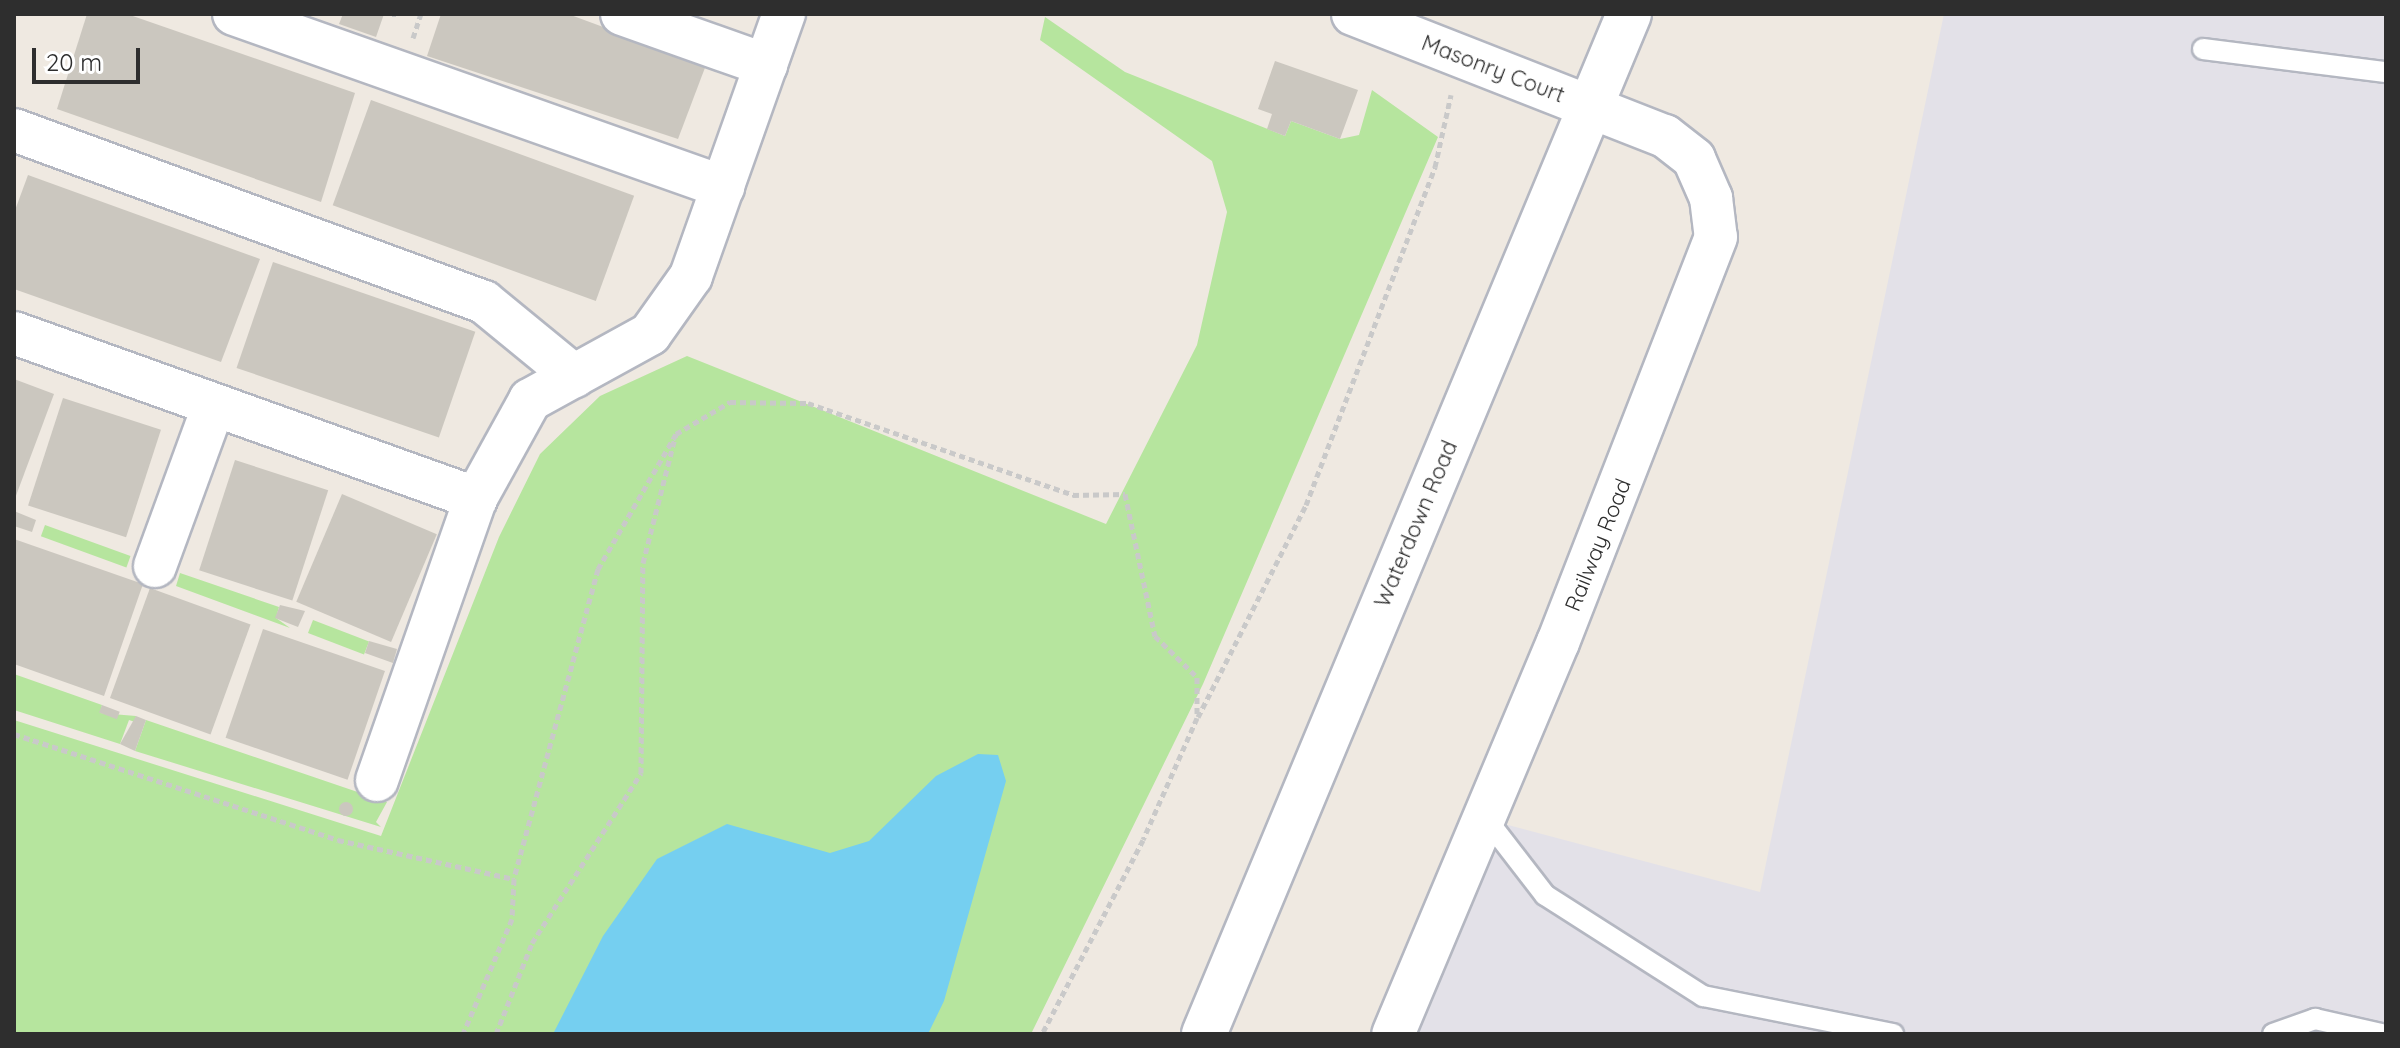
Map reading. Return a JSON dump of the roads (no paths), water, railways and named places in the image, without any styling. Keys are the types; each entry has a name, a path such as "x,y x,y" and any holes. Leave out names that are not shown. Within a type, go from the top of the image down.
{"main road":[{"name":"Waterdown Road","path":"1204,1034 1629,14"}],"street":[{"path":"234,14 723,187"},
{"path":"622,14 766,65"},
{"path":"377,780 476,498 530,400 650,334 691,276 784,14"},
{"name":"Masonry Court","path":"1353,14 1589,106"},
{"name":"Railway Road","path":"1393,1034 1661,390 1716,237 1711,198 1694,159 1665,136 1589,106"},
{"path":"14,130 484,302 574,376"},
{"path":"14,333 476,498"},
{"path":"155,566 214,405"}],"lane":[{"path":"2203,49 2386,72"},
{"path":"1484,816 1545,895 1703,996 1893,1034"},
{"path":"2273,1034 2315,1019 2381,1034"}],"water":[{"path":"978,754 998,755 1006,781 944,1001 928,1034 553,1034 603,936 657,859 727,824 830,853 869,841 936,776"}]}
